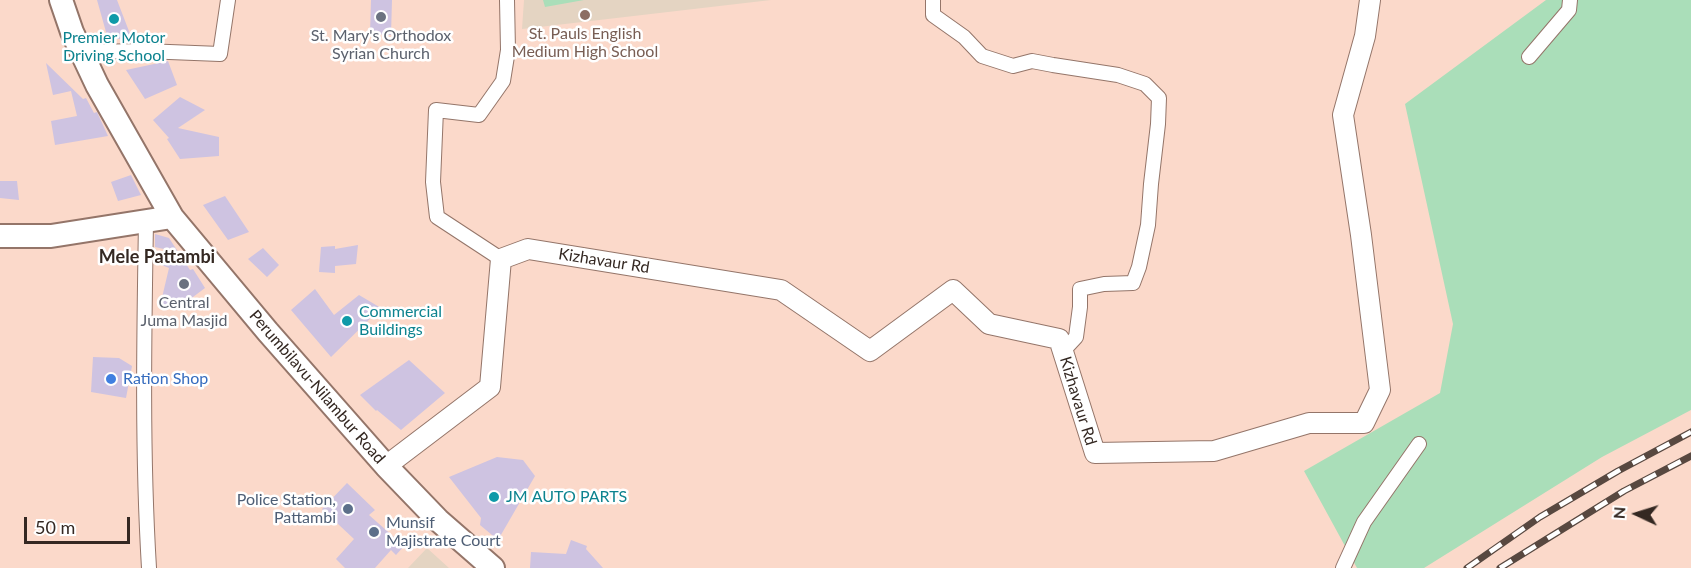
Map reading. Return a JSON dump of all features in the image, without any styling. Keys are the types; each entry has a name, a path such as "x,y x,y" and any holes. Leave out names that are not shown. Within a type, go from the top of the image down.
{"main road":[{"name":"Perumbilavu-Nilambur Road","path":"61,0 72,32 97,85 172,217 268,332 386,466 438,520 493,568"},
{"path":"0,236 51,236 172,217"}],"street":[{"path":"82,52 144,51 220,54 228,0"},
{"path":"386,466 490,387 501,260 437,217 433,182 436,110 479,116 503,81 508,50 507,0"},
{"path":"933,0 933,15 964,37 982,56 1013,66 1032,61 1118,75 1145,84 1159,98 1148,225 1139,267 1133,283 1104,284 1080,289 1076,337 1063,351"},
{"name":"Kizhavaur Rd","path":"501,260 528,249 781,290 870,351 953,290 989,324 1059,339 1095,453 1214,451 1309,423 1364,423 1380,390 1361,235 1343,115 1365,36 1370,0"},
{"path":"1529,57 1569,10 1570,0"},
{"path":"146,222 145,497 149,568"},
{"path":"1343,568 1364,522 1419,444"}],"shaded area":[{"name":"St. Pauls English Medium High School","path":"524,0 771,0 522,29"},
{"path":"427,548 449,568 408,568"}],"green space":[{"path":"543,0 584,0 545,7"},
{"path":"1546,0 1691,0 1691,410 1602,457 1424,568 1357,568 1304,471 1440,393 1453,324 1405,104"}],"building":[{"name":"Premier Motor Driving School","path":"97,0 117,0 132,39 108,39"},
{"name":"St. Mary's Orthodox Syrian Church","path":"371,0 392,0 391,35 370,34"},
{"path":"168,61 177,85 145,99 126,70"},
{"path":"46,63 83,99 86,98 94,113 97,112 108,136 55,145 51,121 77,116 71,91 53,95"},
{"path":"180,97 205,110 178,128 219,137 219,156 180,159 167,139 169,138 153,120"},
{"path":"131,175 141,195 118,201 111,182"},
{"path":"0,181 17,181 19,200 0,198"},
{"path":"225,196 249,232 228,240 203,205"},
{"path":"155,234 169,238 205,288 185,303 160,306 169,268 157,263 168,250 155,247"},
{"path":"358,245 356,264 335,266 335,273 319,272 321,247 335,246 335,249"},
{"path":"263,248 279,265 267,277 248,259"},
{"name":"Commercial Buildings","path":"315,289 334,315 359,295 381,308 331,357 291,310"},
{"name":"Ration Shop","path":"93,357 119,358 132,366 126,398 91,392"},
{"path":"409,360 445,393 401,430 360,395"},
{"name":"JM AUTO PARTS","path":"497,457 523,460 535,476 498,540 480,525 481,518 449,477"},
{"path":"347,483 375,510 369,515 404,546 396,555 391,550 375,568 345,568 336,559 354,539 322,509"},
{"path":"571,540 587,546 586,549 603,568 530,568 531,552 566,554"}],"railway":[{"path":"1467,568 1540,517 1618,471 1691,432"},
{"path":"1500,568 1624,491 1691,456"}],"place":[{"name":"St. Pauls English Medium High School","path":"585,15"},
{"name":"St. Mary's Orthodox Syrian Church","path":"381,17"},
{"name":"Premier Motor Driving School","path":"114,19"},
{"name":"Central Juma Masjid","path":"184,284"},
{"name":"Commercial Buildings","path":"347,321"},
{"name":"Ration Shop","path":"111,379"},
{"name":"JM AUTO PARTS","path":"494,497"},
{"name":"Police Station, Pattambi","path":"348,509"},
{"name":"Munsif Majistrate Court","path":"374,532"}],"district":[{"name":"Mele Pattambi","path":"157,257"}]}
